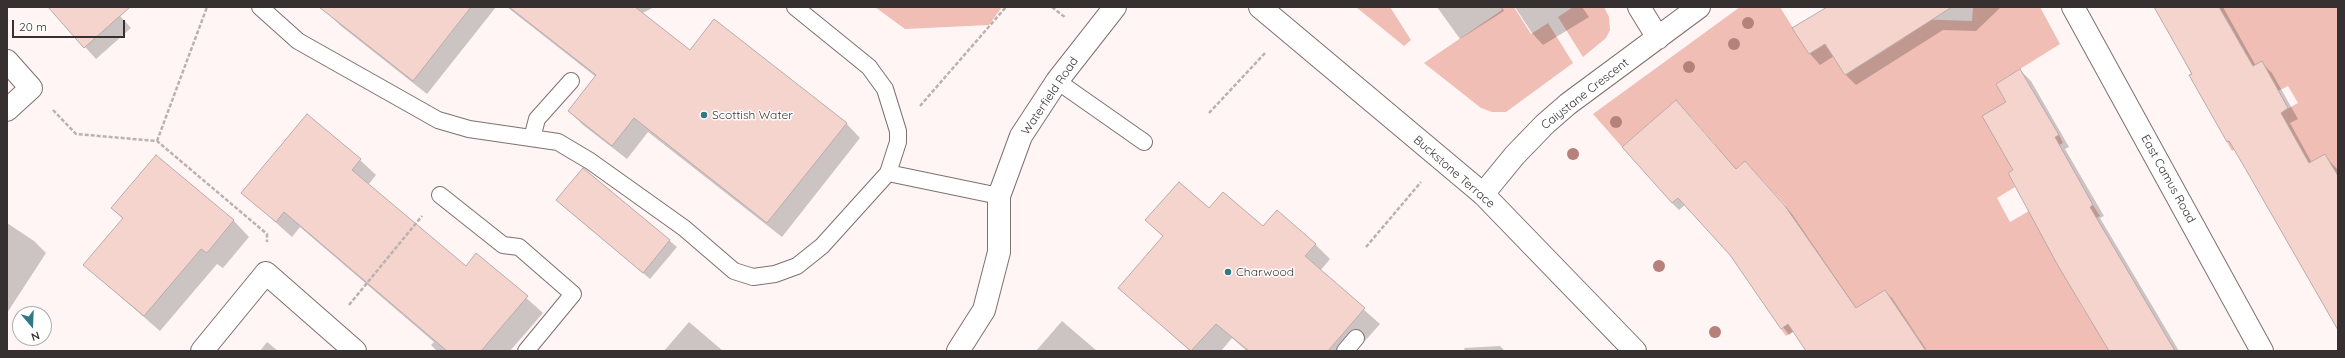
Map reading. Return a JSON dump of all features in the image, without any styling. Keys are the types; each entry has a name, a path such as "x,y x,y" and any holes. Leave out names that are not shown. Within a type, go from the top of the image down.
{"street":[{"name":"Waterfield Road","path":"958,351 984,310 999,252 999,196 1022,136 1058,81 1115,7"},
{"name":"Buckstone Terrace","path":"1260,7 1483,194 1635,351"},
{"path":"1639,7 1658,38"},
{"name":"Caiystane Crescent","path":"1483,194 1515,155 1545,124 1568,104 1700,7"},
{"name":"East Camus Road","path":"2073,7 2262,351"},
{"path":"7,61 31,88 7,110"},
{"path":"202,351 266,273 355,351"}],"lane":[{"path":"260,7 298,41 438,120 469,129 558,142 590,161 684,228 734,271 753,276 775,274 797,266 822,246 888,173 898,142 898,131 886,89 869,67 795,7"},
{"path":"532,138 538,119 571,80"},
{"path":"1058,81 1144,142"},
{"path":"888,173 999,196"},
{"path":"440,195 503,245 519,247 573,294 526,351"},
{"path":"1346,351 1356,338"}],"path":[{"path":"157,141 207,7"},
{"path":"898,131 1006,7"},
{"path":"1209,113 1286,30"},
{"path":"31,88 76,134 157,141 267,234 266,273"},
{"path":"1366,247 1440,159"},
{"path":"330,328 440,195"}],"shaded area":[{"path":"875,7 1002,7 989,25 905,29"},
{"path":"1356,7 1390,7 1411,40 1404,46"},
{"path":"1501,7 1514,7 1531,34 1548,23 1573,63 1506,112 1492,112 1481,108 1424,63 1502,10"},
{"path":"1573,7 1604,7 1609,17 1610,30 1606,38 1583,57 1558,17"},
{"path":"1740,7 1780,7 1809,54 1825,44 1845,75 1904,38 1885,7 1914,19 1972,21 1973,7 2040,7 2060,44 1996,84 2006,102 2010,163 2059,135 2063,143 2008,173 2015,187 1997,198 2010,222 2029,211 2042,234 2093,205 2100,216 2073,231 2058,264 2084,310 2133,282 2109,351 1905,351 1920,341 1885,290 1831,326 1822,313 1786,336 1781,329 1841,287 1797,223 1745,260 1737,250 1786,206 1745,161 1717,187 1687,169 1715,144 1676,100 1622,147 1593,114"},
{"path":"2219,7 2338,7 2338,176 2325,155 2309,163 2259,135 2232,151 2227,142 2298,103 2288,86 2278,91 2247,70 2236,50 2192,74 2187,65 2236,36"}],"building":[{"path":"48,7 130,7 84,48"},
{"path":"319,7 471,7 413,81"},
{"name":"Scottish Water","path":"509,7 635,7 690,50 714,19 847,123 767,223 634,118 612,146 568,111 596,75"},
{"path":"1827,7 1952,7 1845,75 1825,44 1809,54 1792,28"},
{"path":"2154,7 2219,7 2253,66 2262,61 2288,108 2281,113 2309,163 2325,154 2338,176 2338,330 2245,168 2229,141 2227,142 2189,75 2192,74"},
{"path":"2020,69 2059,135 2055,137 2093,205 2090,207 2175,351 2109,351 2057,264 2008,173 2013,170 1982,116 2006,102 1996,84"},
{"path":"1676,100 1736,169 1745,161 1785,206 1856,308 1885,290 1926,351 1806,351 1788,324 1781,329 1730,255 1678,198 1672,203 1622,147"},
{"path":"307,114 361,159 352,170 466,266 476,253 528,296 481,351 447,351 284,212 276,222 241,193"},
{"path":"156,155 234,220 207,253 201,249 144,316 83,265 123,218 111,208"},
{"path":"583,168 670,240 643,273 556,200"},
{"name":"Charwood","path":"1179,182 1209,208 1223,192 1263,226 1277,210 1316,244 1305,256 1365,308 1328,351 1249,351 1216,324 1191,351 1118,288 1163,236 1145,220"}],"place":[{"name":"Scottish Water","path":"704,115"},
{"name":"Charwood","path":"1228,272"}]}
